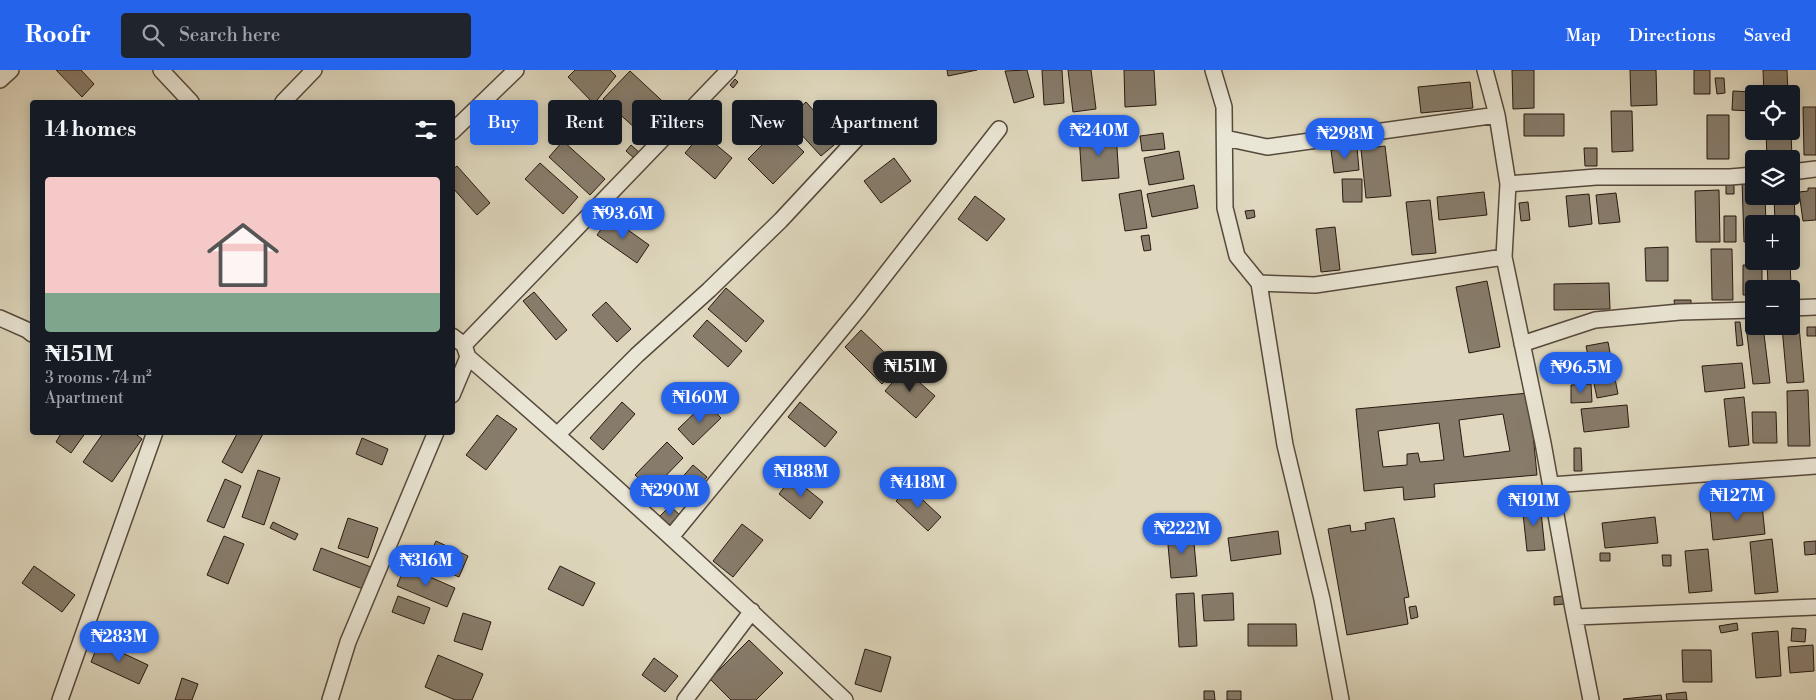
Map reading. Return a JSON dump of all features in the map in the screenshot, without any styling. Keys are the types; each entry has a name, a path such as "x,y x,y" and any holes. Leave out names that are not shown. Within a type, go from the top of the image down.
{"street":[{"path":"0,80 11,70"},
{"path":"161,70 188,100"},
{"path":"285,100 314,70"},
{"path":"455,129 516,70"},
{"path":"455,378 461,346 729,70"},
{"path":"1213,70 1224,107 1225,208 1237,256 1259,283 1285,446 1322,599 1341,700"},
{"path":"1485,70 1497,116 1508,184 1504,257 1591,700"},
{"path":"1225,138 1267,146 1497,116"},
{"path":"671,537 860,307 1000,129"},
{"path":"558,434 637,355 781,220 851,145"},
{"path":"1800,171 1816,169"},
{"path":"1508,184 1596,176 1730,178 1745,176"},
{"path":"1259,283 1315,285 1504,257"},
{"path":"1800,308 1816,307"},
{"path":"1522,344 1595,320 1680,312 1745,310"},
{"path":"0,318 30,328"},
{"path":"461,346 752,611 845,700"},
{"path":"60,700 152,435"},
{"path":"330,700 348,642 435,435"},
{"path":"1550,485 1816,466"},
{"path":"1576,617 1816,607"},
{"path":"685,700 752,611"}],"building":[{"path":"56,70 81,70 94,84 82,97"},
{"path":"575,70 610,70 616,76 597,100 590,100 568,77"},
{"path":"947,70 977,70 948,76"},
{"path":"1027,70 1034,97 1014,103 1005,71"},
{"path":"1042,70 1062,70 1064,103 1044,105"},
{"path":"1068,70 1091,70 1096,109 1073,112"},
{"path":"1124,70 1154,70 1156,105 1125,107"},
{"path":"1512,70 1534,70 1534,108 1513,109"},
{"path":"1630,70 1656,70 1657,105 1631,106"},
{"path":"1694,70 1710,70 1710,94 1694,94"},
{"path":"1763,70 1787,70 1788,85 1764,85"},
{"path":"630,71 661,100 632,100 632,125 622,116 622,100 603,99"},
{"path":"1715,78 1724,78 1725,93 1717,94"},
{"path":"735,79 738,82 733,88 730,85"},
{"path":"1470,82 1473,108 1421,113 1418,87"},
{"path":"1733,91 1745,92 1745,111 1732,110"},
{"path":"806,102 813,110 813,145 834,145 821,156 803,136 803,105"},
{"path":"1803,107 1816,107 1816,155 1804,155"},
{"path":"1611,111 1632,111 1633,151 1612,152"},
{"path":"1524,114 1564,114 1564,136 1524,136"},
{"path":"1707,115 1729,115 1729,159 1707,159"},
{"path":"1116,133 1119,178 1082,181 1079,135"},
{"path":"1163,133 1165,149 1142,151 1140,136"},
{"path":"1766,140 1791,140 1792,150 1767,150"},
{"path":"560,145 567,145 605,179 590,195 549,157"},
{"path":"631,145 640,153 635,159 626,151"},
{"path":"692,145 716,145 732,158 715,179 685,153"},
{"path":"762,145 797,145 804,152 773,184 748,159"},
{"path":"1385,146 1391,196 1366,198 1361,149"},
{"path":"1357,147 1359,170 1334,173 1331,150"},
{"path":"1584,148 1597,148 1597,166 1585,166"},
{"path":"1179,151 1184,179 1149,185 1144,158"},
{"path":"894,158 911,181 881,203 864,181"},
{"path":"540,163 578,197 563,214 525,179"},
{"path":"457,166 490,203 477,215 455,190 455,168"},
{"path":"1342,179 1362,179 1362,202 1343,202"},
{"path":"1742,181 1745,181 1745,205 1765,205 1766,215 1745,215 1745,242 1744,242"},
{"path":"1726,184 1734,184 1734,194 1726,194"},
{"path":"1194,185 1198,208 1152,217 1147,194"},
{"path":"1808,188 1816,188 1816,220 1803,221 1800,192 1808,191"},
{"path":"1141,190 1147,228 1125,231 1119,194"},
{"path":"1719,190 1720,242 1696,242 1695,191"},
{"path":"1484,192 1487,215 1439,220 1437,197"},
{"path":"1616,193 1620,222 1599,224 1596,195"},
{"path":"1589,194 1592,224 1569,227 1566,196"},
{"path":"975,196 1005,219 987,241 958,219"},
{"path":"1430,200 1436,253 1412,255 1406,202"},
{"path":"1528,202 1530,220 1521,221 1519,203"},
{"path":"1774,205 1794,205 1795,215 1775,215"},
{"path":"1254,210 1255,217 1247,219 1245,211"},
{"path":"1724,216 1736,216 1736,242 1724,242"},
{"path":"610,217 649,245 637,263 597,235"},
{"path":"1335,227 1340,270 1321,272 1316,229"},
{"path":"1149,235 1151,250 1144,251 1141,236"},
{"path":"1668,247 1668,281 1646,281 1645,248"},
{"path":"1711,249 1732,249 1733,300 1712,300"},
{"path":"1743,265 1745,265 1745,270 1762,270 1762,280 1745,280 1745,295 1743,295"},
{"path":"1767,270 1790,270 1791,280 1768,280"},
{"path":"1487,281 1500,347 1469,353 1456,287"},
{"path":"1609,283 1610,309 1554,310 1554,284"},
{"path":"726,288 764,321 746,342 708,309"},
{"path":"534,292 567,330 556,340 523,301"},
{"path":"1674,300 1691,300 1691,307 1675,307"},
{"path":"606,302 631,329 617,342 592,315"},
{"path":"707,320 742,351 728,367 693,336"},
{"path":"1735,322 1740,322 1743,345 1737,346"},
{"path":"1807,327 1816,327 1816,336 1807,336"},
{"path":"861,330 899,366 882,384 845,347"},
{"path":"1747,335 1764,335 1770,383 1753,384"},
{"path":"1783,335 1800,335 1804,382 1787,383"},
{"path":"1608,342 1618,394 1597,398 1586,346"},
{"path":"1561,354 1585,354 1586,379 1562,379"},
{"path":"1742,363 1745,388 1705,392 1702,366"},
{"path":"904,369 935,396 916,418 885,391"},
{"path":"1591,384 1592,402 1571,403 1571,385"},
{"path":"1808,390 1810,446 1788,446 1787,391"},
{"path":"1529,393 1537,475 1434,484 1435,497 1404,500 1403,487 1364,491 1356,409","holes":["1503,414 1510,451 1464,457 1459,420","1439,423 1444,460 1420,462 1418,453 1407,454 1407,465 1383,467 1378,431"]},
{"path":"1744,397 1749,445 1729,447 1724,399"},
{"path":"622,402 635,414 603,450 590,438"},
{"path":"706,402 721,418 693,445 678,429"},
{"path":"800,402 837,432 825,447 788,417"},
{"path":"1627,405 1629,427 1584,432 1581,409"},
{"path":"1752,412 1776,412 1777,443 1753,443"},
{"path":"497,415 517,429 486,470 466,455"},
{"path":"60,435 84,435 71,453 56,442"},
{"path":"102,435 137,435 142,439 112,482 83,462"},
{"path":"236,435 262,435 242,473 222,462"},
{"path":"362,438 388,449 382,465 356,454"},
{"path":"667,442 683,458 651,491 635,475"},
{"path":"1574,448 1581,448 1582,471 1574,471"},
{"path":"693,465 707,477 693,493 679,481"},
{"path":"258,470 280,478 264,525 242,517"},
{"path":"792,477 823,502 810,519 779,494"},
{"path":"225,479 241,486 224,528 207,521"},
{"path":"909,487 941,517 928,531 896,501"},
{"path":"1540,502 1545,550 1527,551 1522,504"},
{"path":"1762,505 1765,534 1713,540 1710,510"},
{"path":"670,506 681,516 669,528 658,518"},
{"path":"1655,517 1658,543 1605,548 1602,523"},
{"path":"348,518 378,528 368,558 338,548"},
{"path":"1394,518 1409,597 1404,598 1408,624 1347,635 1328,529 1350,525 1351,532 1366,530 1365,523"},
{"path":"273,522 298,534 295,540 270,528"},
{"path":"742,524 763,540 733,577 713,561"},
{"path":"1278,531 1281,554 1231,561 1228,538"},
{"path":"1193,532 1197,576 1171,578 1167,534"},
{"path":"224,536 244,544 228,584 207,575"},
{"path":"1772,539 1778,592 1755,594 1750,542"},
{"path":"436,541 468,556 459,577 426,563"},
{"path":"1816,541 1816,554 1805,555 1804,542"},
{"path":"321,548 371,567 363,589 313,570"},
{"path":"1708,549 1712,591 1689,593 1685,551"},
{"path":"1600,553 1610,553 1610,561 1600,561"},
{"path":"1662,555 1671,555 1671,566 1663,566"},
{"path":"34,566 75,595 62,612 22,583"},
{"path":"405,566 455,588 447,607 397,586"},
{"path":"560,566 595,583 583,606 548,589"},
{"path":"1194,593 1197,646 1179,647 1176,594"},
{"path":"1233,593 1234,620 1204,621 1202,595"},
{"path":"398,596 430,608 424,624 392,612"},
{"path":"1563,596 1564,604 1554,605 1554,597"},
{"path":"1416,606 1418,617 1411,619 1409,607"},
{"path":"463,613 491,622 482,650 454,641"},
{"path":"1737,623 1738,630 1721,633 1719,626"},
{"path":"1248,624 1296,624 1297,646 1248,646"},
{"path":"1792,628 1806,629 1805,642 1791,641"},
{"path":"1778,631 1781,676 1756,678 1752,633"},
{"path":"749,640 783,673 756,700 731,700 710,679"},
{"path":"99,642 148,665 139,684 91,662"},
{"path":"1813,645 1814,671 1790,673 1788,647"},
{"path":"865,649 891,657 881,692 855,684"},
{"path":"1682,650 1711,650 1712,682 1683,682"},
{"path":"438,655 483,674 472,700 455,700 425,687"},
{"path":"654,658 678,676 665,692 642,675"},
{"path":"182,678 198,684 192,700 175,700"},
{"path":"1204,691 1214,691 1215,700 1204,700"},
{"path":"1227,691 1241,691 1241,700 1227,700"},
{"path":"1686,692 1687,700 1667,700 1666,694"},
{"path":"1661,695 1662,700 1623,699"}]}
